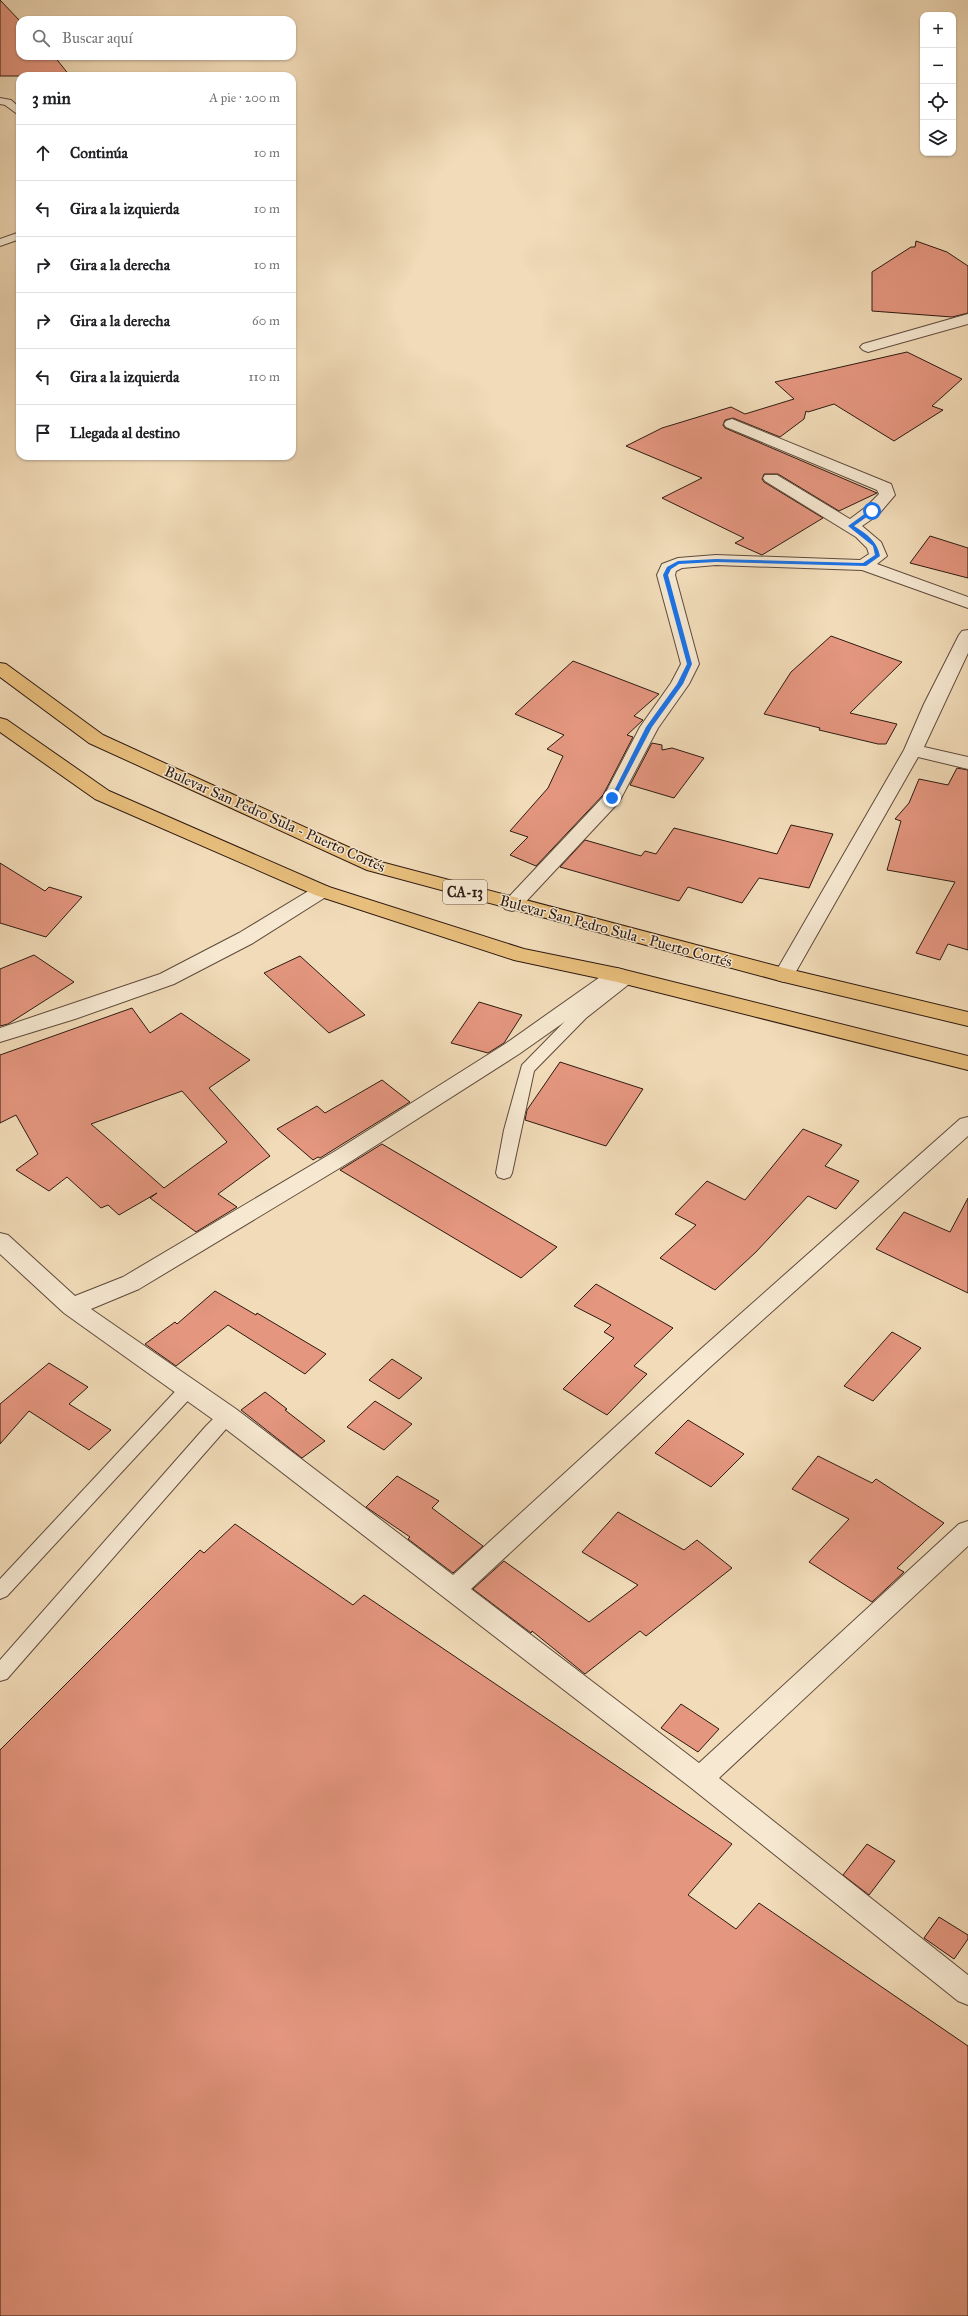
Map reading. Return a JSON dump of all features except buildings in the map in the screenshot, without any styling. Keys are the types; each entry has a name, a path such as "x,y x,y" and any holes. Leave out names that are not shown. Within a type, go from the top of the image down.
{"highway":[{"name":"Bulevar San Pedro Sula - Puerto Cortés","path":"0,668 96,739 374,866 512,904 784,975 968,1019"},
{"path":"0,724 102,795 322,891 521,955 622,977 968,1063"}],"street":[{"path":"868,347 952,322 968,320"},
{"path":"732,424 885,487 887,495 872,511 851,526"},
{"path":"770,478 862,533 875,546 878,556 864,565"},
{"path":"512,904 612,798 649,727 680,684 690,664 666,575 668,568 678,562 716,560 864,565 968,603"},
{"path":"784,975 913,750 933,704 962,659 968,635"},
{"path":"913,750 968,763"},
{"path":"0,1035 68,1014 167,979 246,938 322,891"},
{"path":"72,1307 131,1283 345,1155 622,977"},
{"path":"453,1590 701,1362 968,1124"},
{"path":"0,1241 72,1307 227,1416 700,1779 968,1992"},
{"path":"700,1779 968,1531"}],"lane":[{"path":"0,101 8,102 16,109"},
{"path":"0,243 16,237"},
{"path":"504,1173 512,1130 527,1069 582,1014 622,977"},
{"path":"0,1591 189,1388"},
{"path":"0,1673 212,1431 227,1416"}],"route":[{"path":"612,798 649,727 680,684 690,664 666,575 668,568 678,562 716,560 864,565 878,556 875,546 862,533 851,526 872,511"}]}
